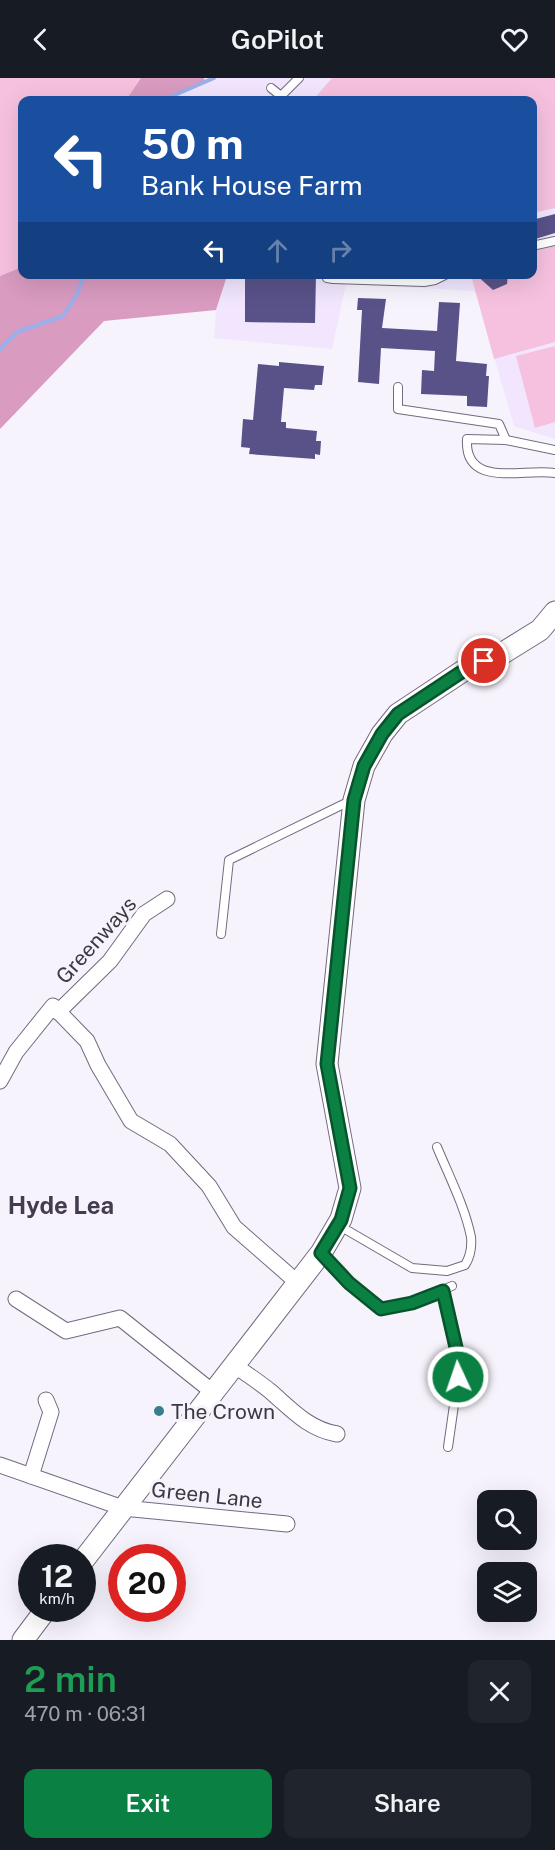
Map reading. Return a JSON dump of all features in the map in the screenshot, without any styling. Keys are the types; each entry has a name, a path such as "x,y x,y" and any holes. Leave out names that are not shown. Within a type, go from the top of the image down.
{"street":[{"path":"96,1544 321,1253 338,1225 350,1188 327,1064 354,800 364,766 382,734 398,714 466,669 503,653 540,630 555,612"},
{"name":"Greenways","path":"0,1081 16,1052 56,1009 110,961 144,914 167,898"},
{"path":"56,1009 87,1041 98,1065 131,1121 170,1144 209,1186 234,1227 298,1283"},
{"path":"16,1299 66,1331 120,1318 214,1393"},
{"path":"235,1366 309,1424 324,1432 337,1434"},
{"path":"31,1476 51,1412 46,1400"},
{"name":"Green Lane","path":"0,1465 123,1508 287,1524"},
{"path":"23,1640 36,1622"}],"lane":[{"path":"281,96 299,78"},
{"path":"271,88 277,96"},
{"path":"537,245 555,241"},
{"path":"333,279 424,282 437,279"},
{"path":"398,387 398,409 499,424 506,440"},
{"path":"555,450 506,440 467,439 466,453 476,468 491,472 555,473"},
{"path":"221,934 229,860 354,800"},
{"path":"338,1225 412,1268 447,1271 465,1265 469,1258 471,1238 458,1198 437,1147"},
{"path":"321,1253 349,1283 381,1309 412,1303 452,1286"},
{"path":"443,1291 458,1356 458,1377 448,1447"}],"shaded area":[{"path":"0,78 555,78 555,439 514,426 475,291 346,284 332,349 214,338 216,310 226,279 537,279 537,96 18,96 18,279 21,279 0,349"},
{"path":"0,78 141,78 129,96 18,96 18,267 0,276"},
{"path":"141,78 204,78 205,82 172,96 129,96"},
{"path":"332,78 555,78 555,208 537,212 537,96 316,96"},
{"path":"555,246 555,342 494,359 472,279 537,279 537,250"},
{"path":"18,267 18,279 226,279 216,310 104,321 0,429 0,276"},
{"path":"555,346 555,422 535,428 516,356"}],"building":[{"path":"555,214 555,233 537,238 537,219"},
{"path":"245,279 316,279 315,323 245,322"},
{"path":"481,279 508,279 507,284 493,290"},
{"path":"358,298 386,299 382,328 437,331 439,302 460,303 456,361 487,364 486,376 489,376 487,407 467,406 467,396 421,394 422,370 434,371 435,351 381,348 379,384 358,382 362,310 357,310"},
{"path":"279,362 324,366 322,385 315,385 314,390 284,388 281,422 286,422 286,428 317,431 316,441 321,441 320,455 315,454 315,459 249,454 250,448 241,447 243,419 253,420 258,364 279,366"}],"waterway":[{"path":"172,96 214,78"},
{"path":"0,349 17,332 63,316 76,296 83,279"}],"place":[{"name":"The Crown","path":"159,1411"}],"district":[{"name":"Hyde Lea","path":"61,1205"}],"route":[{"path":"458,1377 458,1356 443,1291 412,1303 381,1309 349,1283 321,1253 341,1220 350,1188 327,1064 354,800 360,774 382,734 398,714 466,669 484,661"}]}
